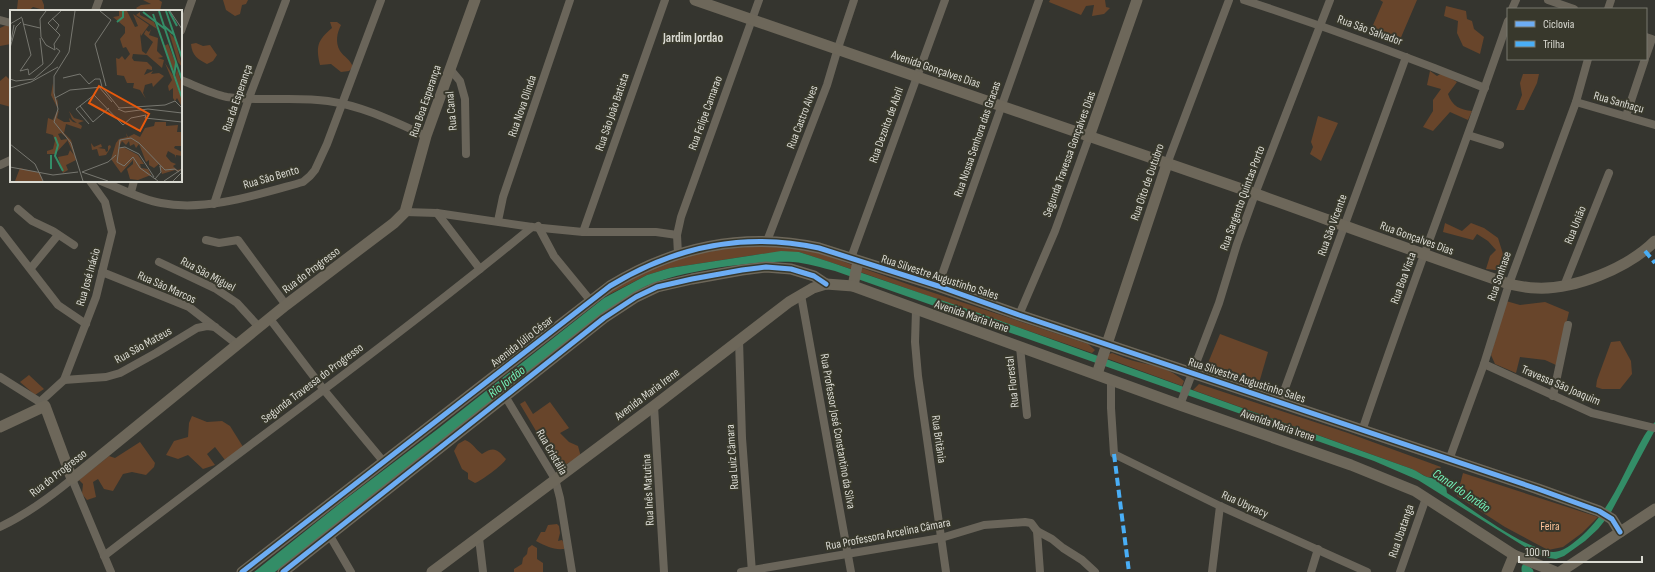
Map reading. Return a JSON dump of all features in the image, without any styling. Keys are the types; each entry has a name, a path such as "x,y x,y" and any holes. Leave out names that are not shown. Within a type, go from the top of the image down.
{"street":[{"path":"95,10 99,0"},
{"path":"182,28 192,0"},
{"name":"Rua São Bento","path":"104,182 150,200 177,205 214,204 303,182 310,176 327,144 381,0"},
{"name":"Rua Boa Esperança","path":"405,212 426,136 475,0"},
{"name":"Rua Nova Olinda","path":"498,221 504,197 570,0"},
{"name":"Rua São João Batista","path":"583,232 665,0"},
{"name":"Avenida Gonçalves Dias","path":"695,0 838,48 916,77 1001,105 1167,164"},
{"name":"Rua Felipe Camarao","path":"677,235 693,180 759,0"},
{"name":"Rua Castro Alves","path":"768,241 827,86 854,0"},
{"name":"Rua Dezoito de Abril","path":"855,261 916,77 945,0"},
{"name":"Rua Nossa Senhora das Gracas","path":"938,286 1039,0"},
{"name":"Segunda Travessa Gonçalves Dias","path":"1019,315 1055,231 1137,0"},
{"name":"Rua Oito de Outubro","path":"1098,372 1167,164 1229,0"},
{"name":"Rua São Salvador","path":"1244,0 1406,56 1485,88"},
{"name":"Rua Sargento Quintas Porto","path":"1181,402 1219,303 1237,244 1255,194 1330,0"},
{"path":"1548,0 1571,8"},
{"name":"Rua da Esperança","path":"214,204 249,98 284,1"},
{"path":"0,20 10,23"},
{"name":"Rua Boa Vista","path":"1362,431 1507,25"},
{"path":"1647,37 1652,39 1647,55"},
{"name":"Rua São Vicente","path":"1280,402 1406,56"},
{"name":"Rua Sonhase","path":"1449,460 1484,364 1509,284 1576,102 1588,60"},
{"path":"1626,116 1645,60"},
{"name":"Rua Canal","path":"450,69 460,81 465,99 466,154"},
{"path":"182,80 225,96 249,98 316,99 343,104 384,116 426,136"},
{"name":"Rua Sanhaçu","path":"1576,102 1655,125"},
{"path":"1468,135 1500,145"},
{"path":"0,165 10,160"},
{"name":"Rua Gonçalves Dias","path":"1167,164 1509,284 1538,288 1564,286 1593,278 1614,269 1645,252 1655,241"},
{"name":"Rua União","path":"1564,286 1609,173"},
{"name":"Rua José Inácio","path":"64,380 71,357 96,297 112,232 105,202 91,182"},
{"path":"131,192 134,182"},
{"path":"18,210 32,221 47,227 74,245"},
{"path":"405,212 437,213 583,232 656,232 677,235 678,254"},
{"name":"Rua do Progresso","path":"0,527 23,516 42,503 286,305 382,233 405,212"},
{"path":"437,213 480,269"},
{"path":"535,226 554,256 590,300"},
{"name":"Segunda Travessa do Progresso","path":"104,556 324,390 535,226"},
{"path":"0,230 58,305 86,324"},
{"path":"30,268 58,235"},
{"path":"206,240 219,243 238,240 286,305"},
{"name":"Avenida Júlio César","path":"242,572 590,300 627,275 660,260 678,254 714,246 768,241 801,244 819,248 855,261"},
{"path":"853,284 855,261"},
{"name":"Rua Silvestre Augustinho Sales","path":"855,261 938,286 1192,376 1280,402 1362,431 1538,489 1599,511 1611,518 1620,532"},
{"name":"Rua São Miguel","path":"159,262 216,289 236,303 259,327"},
{"path":"283,572 608,315 636,297 656,287 700,277 766,267 792,269 804,272 814,276 826,284"},
{"name":"Rua São Marcos","path":"102,272 189,307 238,345"},
{"name":"Avenida Maria Irene","path":"432,572 654,406 739,340 801,295 826,284 853,284 916,310 1020,347 1098,372 1111,379 1181,402 1401,484 1426,498 1514,555 1556,572"},
{"name":"Rua Professor José Constantino da Silva","path":"801,295 851,572"},
{"name":"Rua Britânia","path":"916,310 915,342 918,376 946,572"},
{"path":"270,319 324,390 383,461"},
{"path":"1553,396 1568,325"},
{"name":"Rua São Mateus","path":"64,380 106,377 120,373 197,328 207,326 215,327"},
{"name":"Rua Luiz Câmara","path":"739,340 742,438 751,571"},
{"name":"Rua Florestal","path":"1020,347 1028,414"},
{"name":"Travessa São Joaquim","path":"1484,364 1592,413 1653,428"},
{"path":"0,377 43,403 72,479 111,572"},
{"name":"Rua Ubyracy","path":"1111,379 1114,454 1220,506 1367,572"},
{"path":"0,427 43,403 64,380"},
{"name":"Rua Cristália","path":"505,396 555,479 560,498 572,572"},
{"name":"Rua Inês Matutina","path":"654,406 664,572"},
{"name":"Rua Ubatanga","path":"1400,572 1426,498"},
{"path":"1212,572 1220,506"},
{"path":"1560,572 1655,509"},
{"name":"Rua Professora Arcelina Câmara","path":"741,572 849,555 941,538 984,525 1026,522 1031,524 1037,531 1052,539 1082,560 1095,572"},
{"path":"1037,531 1040,572"},
{"path":"330,536 351,572"},
{"path":"479,538 483,572"},
{"path":"1311,572 1318,549"},
{"path":"1507,572 1514,555"}],"green space":[{"path":"18,0 42,0 44,5 44,10 33,7 30,10 17,9"},
{"path":"143,0 159,0 162,2 160,10 138,10 136,8 141,5 151,4"},
{"path":"223,0 248,0 246,4 242,5 240,14 235,16 226,10"},
{"path":"1050,0 1105,0 1106,7 1110,8 1104,14 1092,16 1094,5 1086,6 1081,15 1049,2"},
{"path":"1380,0 1417,0 1399,42 1370,32 1383,2"},
{"path":"1446,6 1466,11 1467,19 1472,21 1474,29 1484,37 1480,54 1463,46 1457,33 1458,21 1444,16"},
{"path":"330,22 337,22 341,25 337,44 340,51 353,67 349,71 341,72 331,64 320,65 318,48 323,37 332,28"},
{"path":"10,23 10,44 0,46 0,28"},
{"path":"196,43 203,46 210,45 217,55 213,61 207,64 196,57 191,44"},
{"path":"1430,71 1437,76 1442,73 1457,82 1448,94 1452,102 1457,107 1472,111 1468,120 1450,112 1433,131 1423,127 1433,111 1433,100 1441,89 1427,85"},
{"path":"1523,74 1539,74 1537,83 1524,110 1516,110 1522,95 1520,83"},
{"path":"6,76 10,80 10,107 0,104 0,81"},
{"path":"1318,116 1338,123 1321,161 1310,154 1313,147 1311,142"},
{"path":"1445,223 1462,231 1471,223 1484,228 1498,238 1504,257 1496,270 1486,269 1490,256 1496,250 1488,241 1477,234 1473,240 1443,232"},
{"path":"781,246 823,254 855,266 854,270 799,252 761,254 670,268 647,275 606,296 604,295 650,269 694,254 738,247"},
{"path":"862,268 1088,344 1095,350 1092,353 860,272"},
{"path":"1506,301 1520,305 1545,302 1569,312 1556,365 1545,360 1520,357 1516,373 1495,364 1491,355"},
{"path":"1220,334 1268,352 1259,383 1208,363"},
{"path":"1620,341 1631,361 1632,374 1620,389 1602,389 1596,387 1597,380 1611,342"},
{"path":"1112,353 1168,371 1184,381 1182,386 1106,358 1107,355"},
{"path":"29,375 44,389 35,395 20,382"},
{"path":"1199,384 1348,433 1441,467 1435,477 1427,477 1412,469 1193,390"},
{"path":"525,401 533,414 550,402 569,428 560,433 569,442 578,446 581,457 558,468 520,404"},
{"path":"192,416 207,422 222,421 230,426 245,450 225,460 215,447 207,454 215,465 203,469 188,455 178,459 166,455 174,441 188,437 189,423"},
{"path":"465,440 482,454 492,449 498,451 506,459 492,472 475,483 468,479 468,473 462,469 454,451 458,444"},
{"path":"140,442 155,463 154,467 146,475 132,472 123,474 113,491 104,489 98,479 93,482 96,497 87,500 82,494 83,484 79,480 109,456 115,458"},
{"name":"Feira","path":"1463,473 1598,517 1582,533 1563,547 1548,550 1505,527 1457,496"},
{"path":"557,524 559,526 560,533 558,541 562,540 564,543 564,549 546,546 536,541 541,532 545,532 548,525"},
{"path":"532,545 537,548 537,559 543,563 543,572 514,572 514,569 522,564 528,548"}],"water":[{"name":"Rio Jordão","path":"781,251 799,252 970,310 1412,469 1427,477 1441,480 1445,485 1447,493 1483,517 1522,541 1551,552 1561,550 1569,546 1585,533 1596,521 1614,494 1644,436 1655,422 1655,430 1610,514 1598,529 1585,541 1564,556 1556,559 1549,558 1533,552 1418,480 1374,461 835,271 809,264 793,262 736,265 669,278 651,284 637,291 275,572 254,572 604,298 647,275 670,268"}],"waterway":[{"path":"1526,568 1529,572"}],"marked path":[{"path":"1645,251 1655,263"},
{"path":"1114,454 1129,572"}],"cycle path":[{"path":"242,572 610,286 659,261 685,253 711,246 764,242 791,243 819,248 938,286 1019,315 1538,489 1599,511 1612,519 1620,532"},
{"path":"283,572 604,318 636,297 657,287 692,279 766,267 791,269 814,276 826,284"}],"district":[{"name":"Jardim Jordao","path":"693,37"}],"water label":[{"name":"Canal do Jordão","path":"1462,490"}]}
